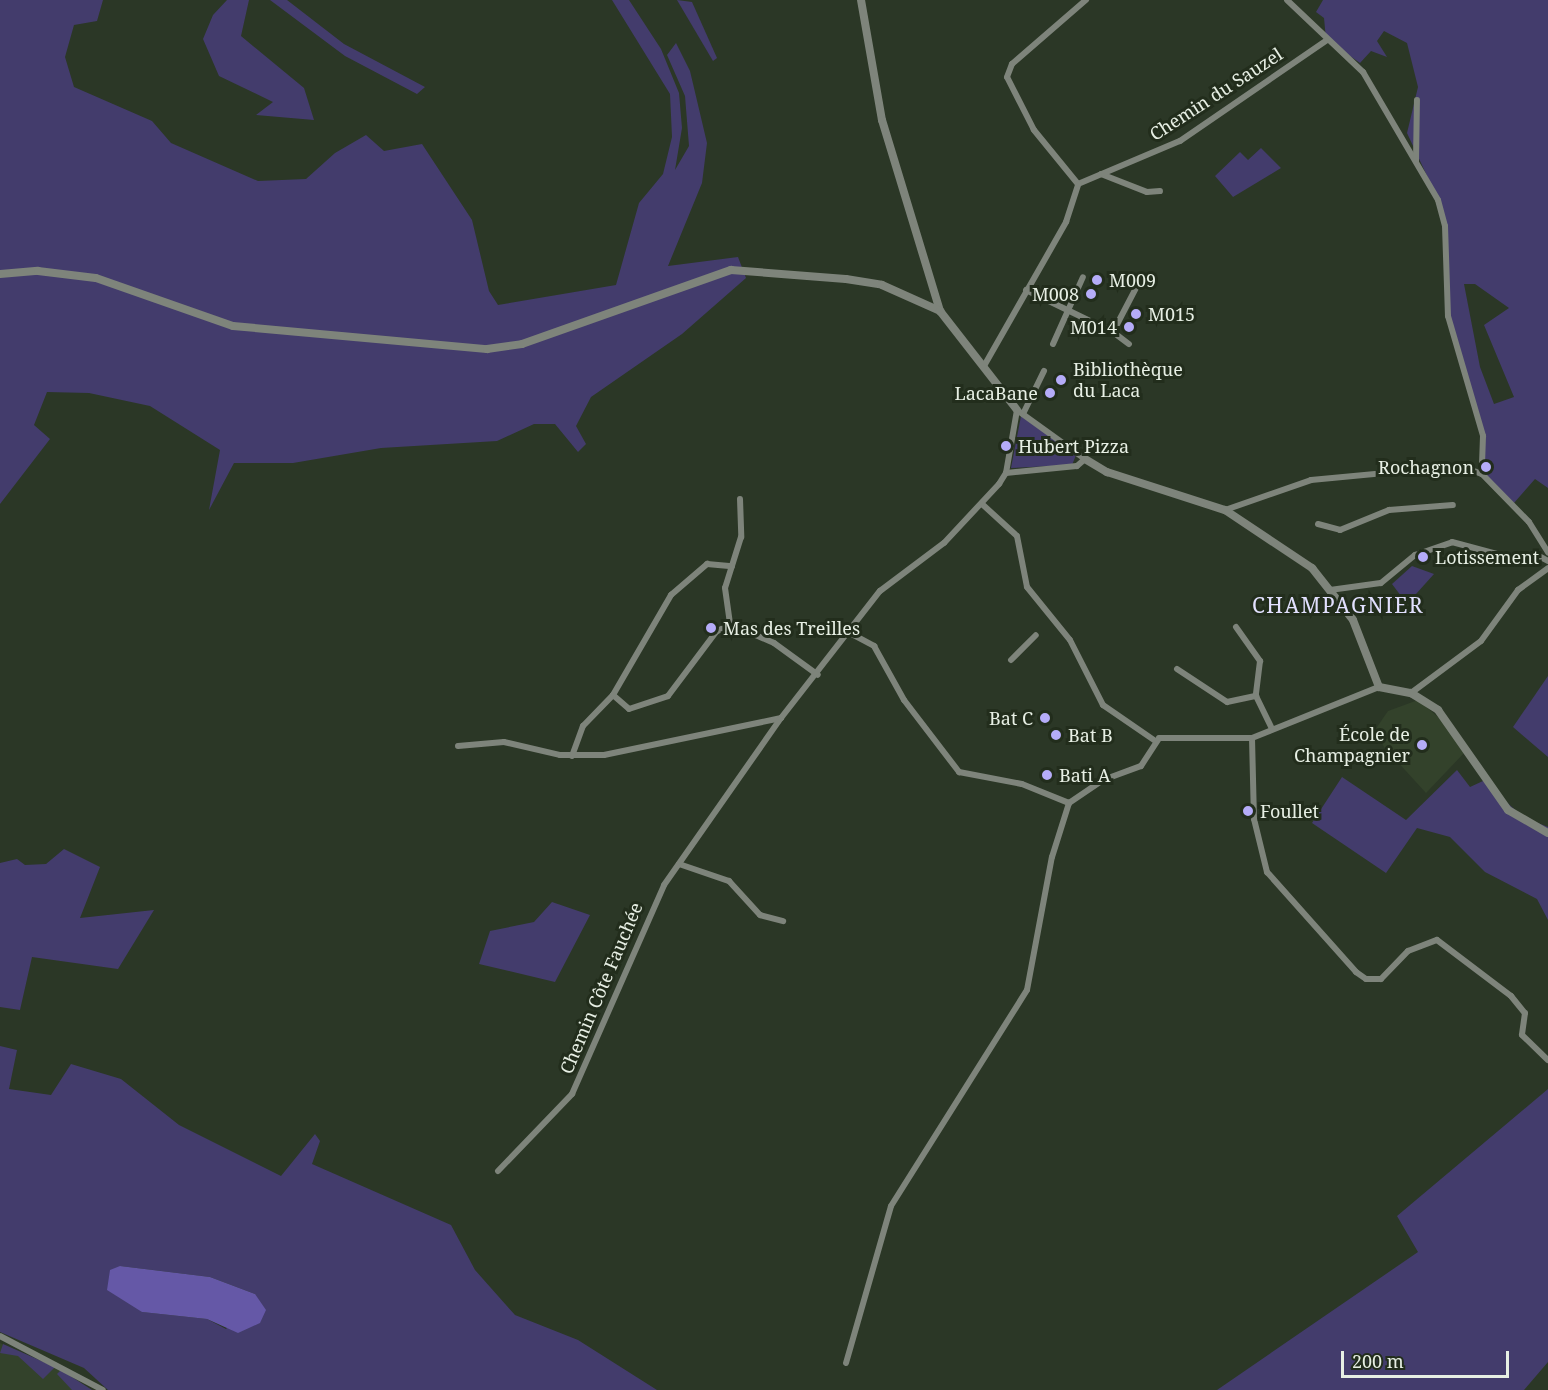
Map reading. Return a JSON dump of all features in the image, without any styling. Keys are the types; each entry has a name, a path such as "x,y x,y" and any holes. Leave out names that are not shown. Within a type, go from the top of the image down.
{"street":[{"path":"861,0 882,120 940,311 1020,412 1085,459 1099,468 1225,510 1312,568 1353,620 1379,687"},
{"path":"984,366 1066,222 1078,184 1034,130 1007,76 1012,64 1086,0"},
{"path":"1287,0 1373,85 1442,211 1446,307 1483,436 1482,474"},
{"name":"Chemin du Sauzel","path":"1078,184 1180,141 1327,40"},
{"path":"1416,162 1417,100"},
{"path":"1101,174 1147,192 1160,191"},
{"path":"0,274 38,271 96,278 233,326 467,349 522,344 612,309 744,268 882,285 940,311"},
{"path":"1053,344 1083,277"},
{"path":"1113,332 1137,285"},
{"path":"1026,290 1113,332 1129,344"},
{"path":"1044,371 1020,412 1006,473 1077,466 1085,459"},
{"path":"1225,510 1311,480 1456,465 1482,474 1529,522 1547,551 1539,555 1508,557 1452,542 1434,545 1381,583 1330,590"},
{"name":"Chemin Côte Fauchée","path":"498,1171 572,1094 623,969 679,864 781,718 818,675 880,591 944,543 982,504 1006,473"},
{"path":"730,624 725,588 741,537 740,499"},
{"path":"982,504 1017,536 1027,587 1070,640 1103,705 1154,740 1252,738 1379,687 1412,693 1451,725 1508,810 1548,833"},
{"path":"1318,524 1340,530 1389,510 1453,505"},
{"path":"1539,555 1548,561"},
{"path":"572,756 583,726 613,695 650,626 690,575 718,561 732,566"},
{"path":"1412,693 1481,641 1518,590 1548,568"},
{"path":"730,624 774,643 818,675"},
{"path":"613,695 629,709 668,696 716,632 730,624"},
{"path":"1236,627 1260,661 1256,696 1272,729"},
{"path":"848,632 874,646 904,700 959,772 1022,784 1069,803"},
{"path":"1011,660 1036,635"},
{"path":"1177,669 1227,702 1256,696"},
{"path":"458,746 504,742 572,756 604,755 781,718"},
{"path":"1252,738 1254,819 1270,877 1366,979 1381,979 1411,951 1437,940 1496,982 1525,1014 1518,1029 1548,1060"},
{"path":"846,1363 891,1206 1027,990 1052,857 1069,803 1103,780 1141,766 1154,740"},
{"path":"679,864 729,881 760,915 783,921"},
{"path":"0,1336 103,1390"}],"shaded area":[{"path":"0,0 103,0 97,21 74,25 65,57 74,87 152,121 171,143 258,181 306,179 335,153 366,135 384,151 422,144 472,220 489,291 498,305 616,285 639,203 663,174 672,137 670,94 612,0 629,0 661,49 679,93 682,128 675,170 689,146 685,96 667,55 676,43 690,71 707,143 702,183 668,266 738,257 746,278 682,334 591,397 576,426 586,444 578,452 555,424 534,424 497,441 381,448 293,463 234,463 209,510 220,450 150,406 89,393 47,392 34,425 50,439 0,504"},
{"path":"227,0 249,0 241,36 304,88 314,120 256,115 273,102 219,76 203,39 213,15"},
{"path":"270,0 287,0 344,44 425,87 417,94 345,56"},
{"path":"677,0 692,2 717,58 713,61"},
{"path":"1323,0 1548,0 1548,488 1535,479 1514,503 1483,474 1485,440 1448,312 1443,210 1407,133 1418,87 1407,43 1384,31 1377,41 1387,57 1371,51 1360,63 1326,39 1324,18 1316,12","holes":["1464,284 1475,284 1509,308 1484,325 1514,397 1494,404 1480,367"]},
{"path":"1261,148 1281,168 1233,197 1215,176 1240,152 1248,160"},
{"path":"1021,416 1076,455 1072,465 1011,468"},
{"path":"1412,566 1434,574 1407,604 1392,584"},
{"path":"1548,676 1548,757 1513,727"},
{"name":"École de Champagnier","path":"1418,700 1445,723 1465,752 1426,793 1384,747 1375,730 1388,711"},
{"path":"1457,770 1470,787 1483,781 1523,817 1548,827 1548,920 1537,899 1485,872 1450,837 1417,828 1386,873 1312,823 1342,777 1406,820"},
{"path":"64,849 100,867 80,918 154,910 118,969 32,957 20,1010 0,1007 0,863 17,859 25,865 46,864"},
{"path":"552,902 590,915 555,982 479,964 490,931 534,922"},
{"path":"0,1046 17,1050 9,1089 51,1095 71,1064 121,1079 179,1125 281,1176 315,1134 320,1141 312,1164 451,1225 475,1270 515,1315 578,1340 657,1390 108,1390 84,1368 0,1332","holes":["120,1266 210,1277 255,1294 226,1329 207,1319 142,1312"]},
{"path":"1548,1089 1548,1362 1524,1390 1217,1390 1418,1252 1397,1216"},
{"path":"120,1266 210,1277 255,1294 266,1310 260,1323 238,1333 207,1319 142,1312 107,1290 110,1270"},
{"path":"0,1343 63,1371 92,1390 0,1390"},
{"path":"3,1344 55,1367 43,1379 18,1356 0,1353"},
{"path":"61,1370 92,1390 72,1390 57,1374"}],"place":[{"name":"M009","path":"1097,280"},
{"name":"M008","path":"1091,294"},
{"name":"M015","path":"1136,314"},
{"name":"M014","path":"1129,327"},
{"name":"Bibliothèque du Laca","path":"1061,380"},
{"name":"LacaBane","path":"1050,393"},
{"name":"Hubert Pizza","path":"1006,446"},
{"name":"Rochagnon","path":"1486,467"},
{"name":"Lotissement","path":"1423,557"},
{"name":"Mas des Treilles","path":"711,628"},
{"name":"Bat C","path":"1045,718"},
{"name":"Bat B","path":"1056,735"},
{"name":"École de Champagnier","path":"1422,745"},
{"name":"Bati A","path":"1047,775"},
{"name":"Foullet","path":"1248,811"}],"district":[{"name":"CHAMPAGNIER","path":"1338,605"}]}
